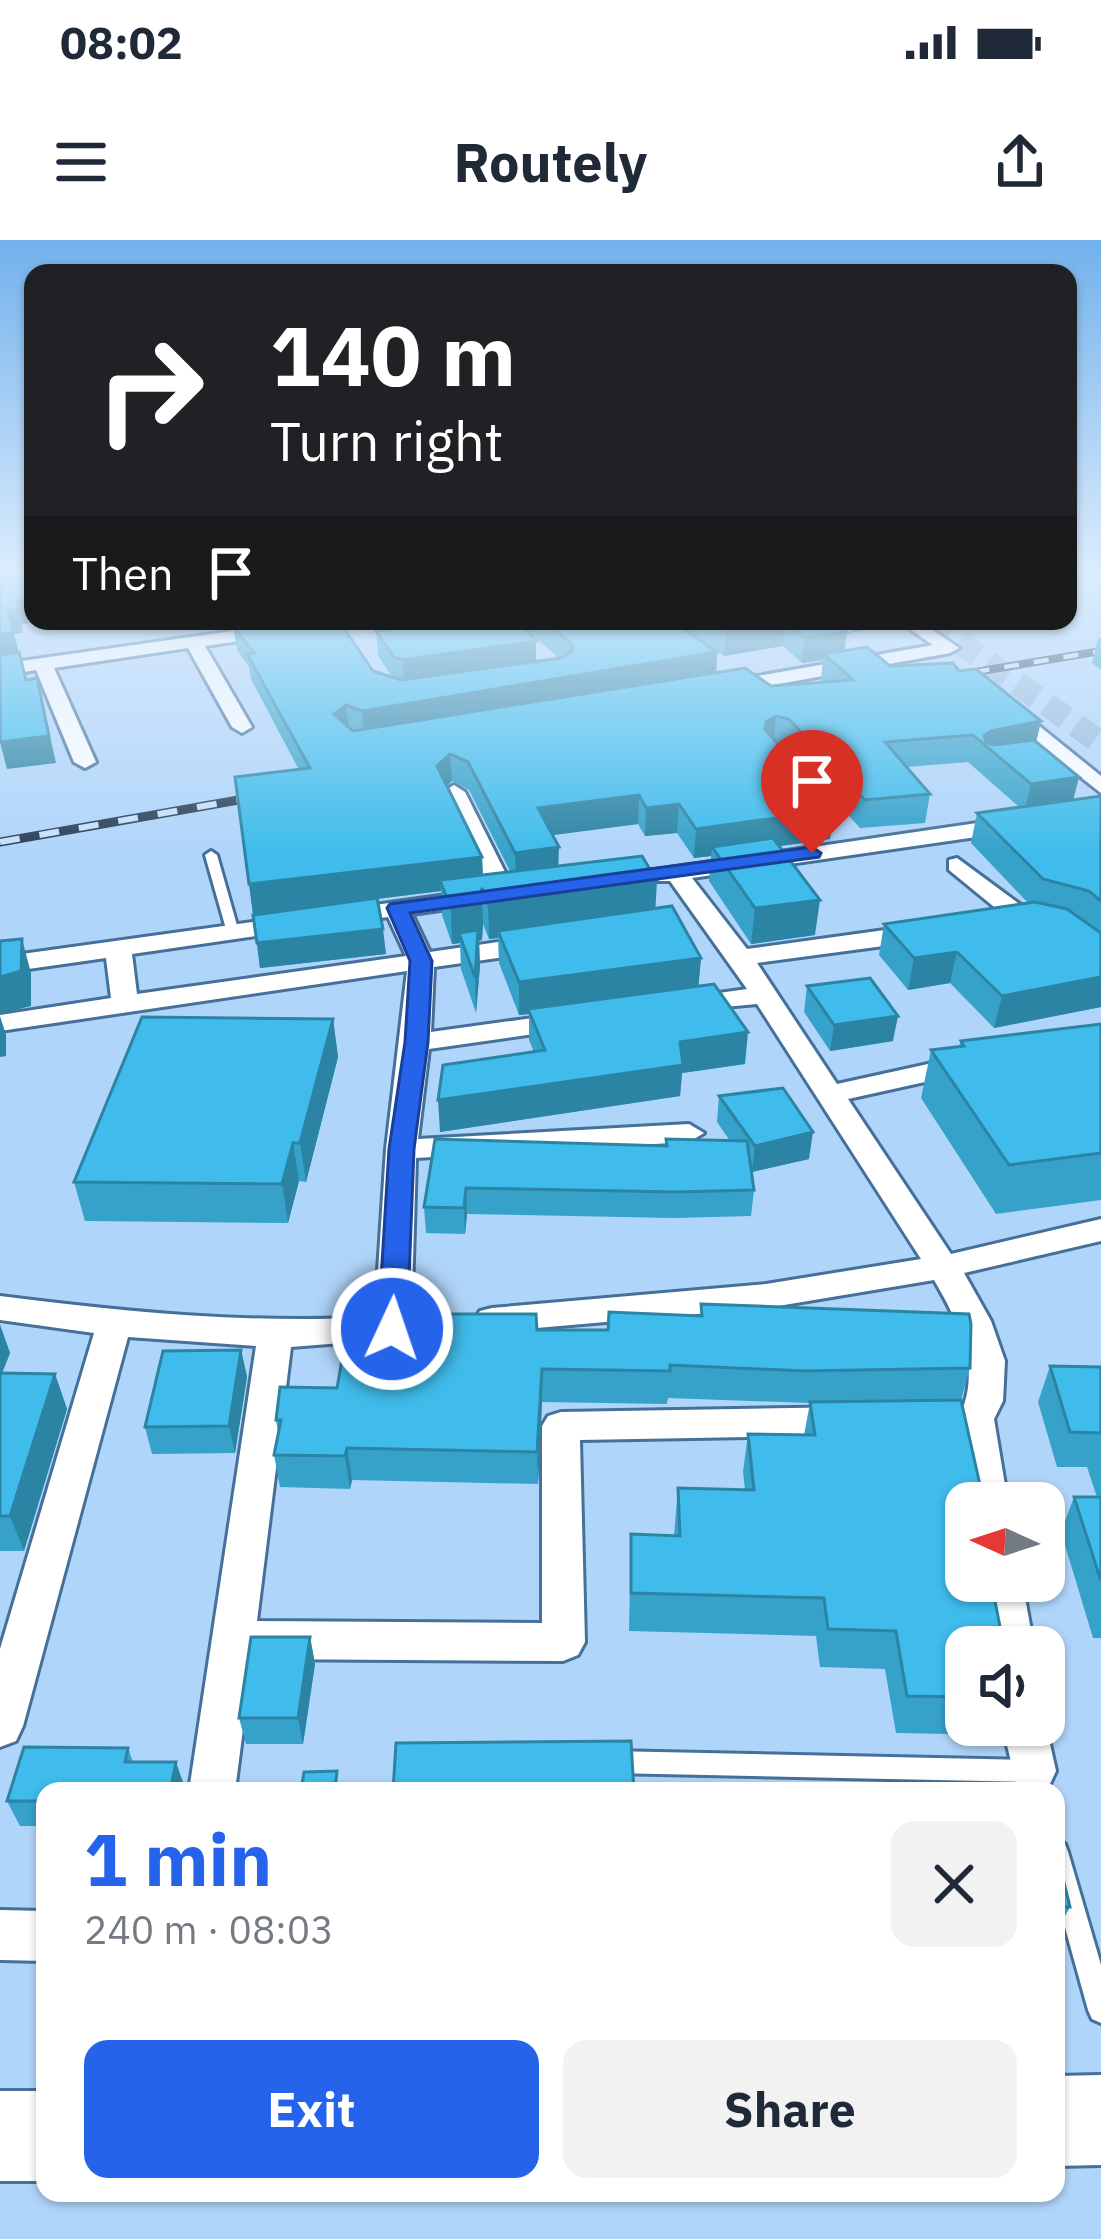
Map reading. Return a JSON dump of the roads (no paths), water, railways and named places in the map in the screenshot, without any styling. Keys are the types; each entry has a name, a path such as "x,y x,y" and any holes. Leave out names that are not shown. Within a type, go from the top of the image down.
{"highway":[{"path":"1065,2121 1101,2120"},
{"path":"0,2136 36,2136"}],"street":[{"path":"0,670 34,665"},
{"path":"44,665 85,762"},
{"path":"207,665 242,727"},
{"path":"699,692 849,665"},
{"path":"727,672 745,684"},
{"path":"981,688 1053,756 1101,787"},
{"path":"0,965 514,893 454,792"},
{"path":"633,879 850,838 1101,812"},
{"path":"956,865 1024,919"},
{"path":"676,874 700,921 740,958 975,1318 989,1387 974,1419 984,1482"},
{"path":"0,1308 114,1323 275,1335 404,1328 401,1149 421,961 398,908"},
{"path":"740,958 1024,919 1070,931 1101,957"},
{"path":"0,1023 577,939"},
{"path":"118,947 125,1004"},
{"path":"648,1010 764,995"},
{"path":"416,1042 602,1017"},
{"path":"830,1094 988,1059"},
{"path":"401,1149 689,1133"},
{"path":"462,1323 766,1295 943,1267 1101,1230"},
{"path":"0,1726 114,1323"},
{"path":"213,1782 275,1335"},
{"path":"232,1640 562,1642 561,1426 974,1419"},
{"path":"1029,1746 1035,1781"},
{"path":"0,1935 36,1936"}],"lane":[{"path":"211,855 232,929"},
{"path":"607,1762 1035,1781"},
{"path":"1065,1884 1101,2010"}],"tunnel":[{"path":"991,665 1101,743"}],"railway":[{"path":"945,677 1015,665"},
{"path":"0,842 272,794"}]}
